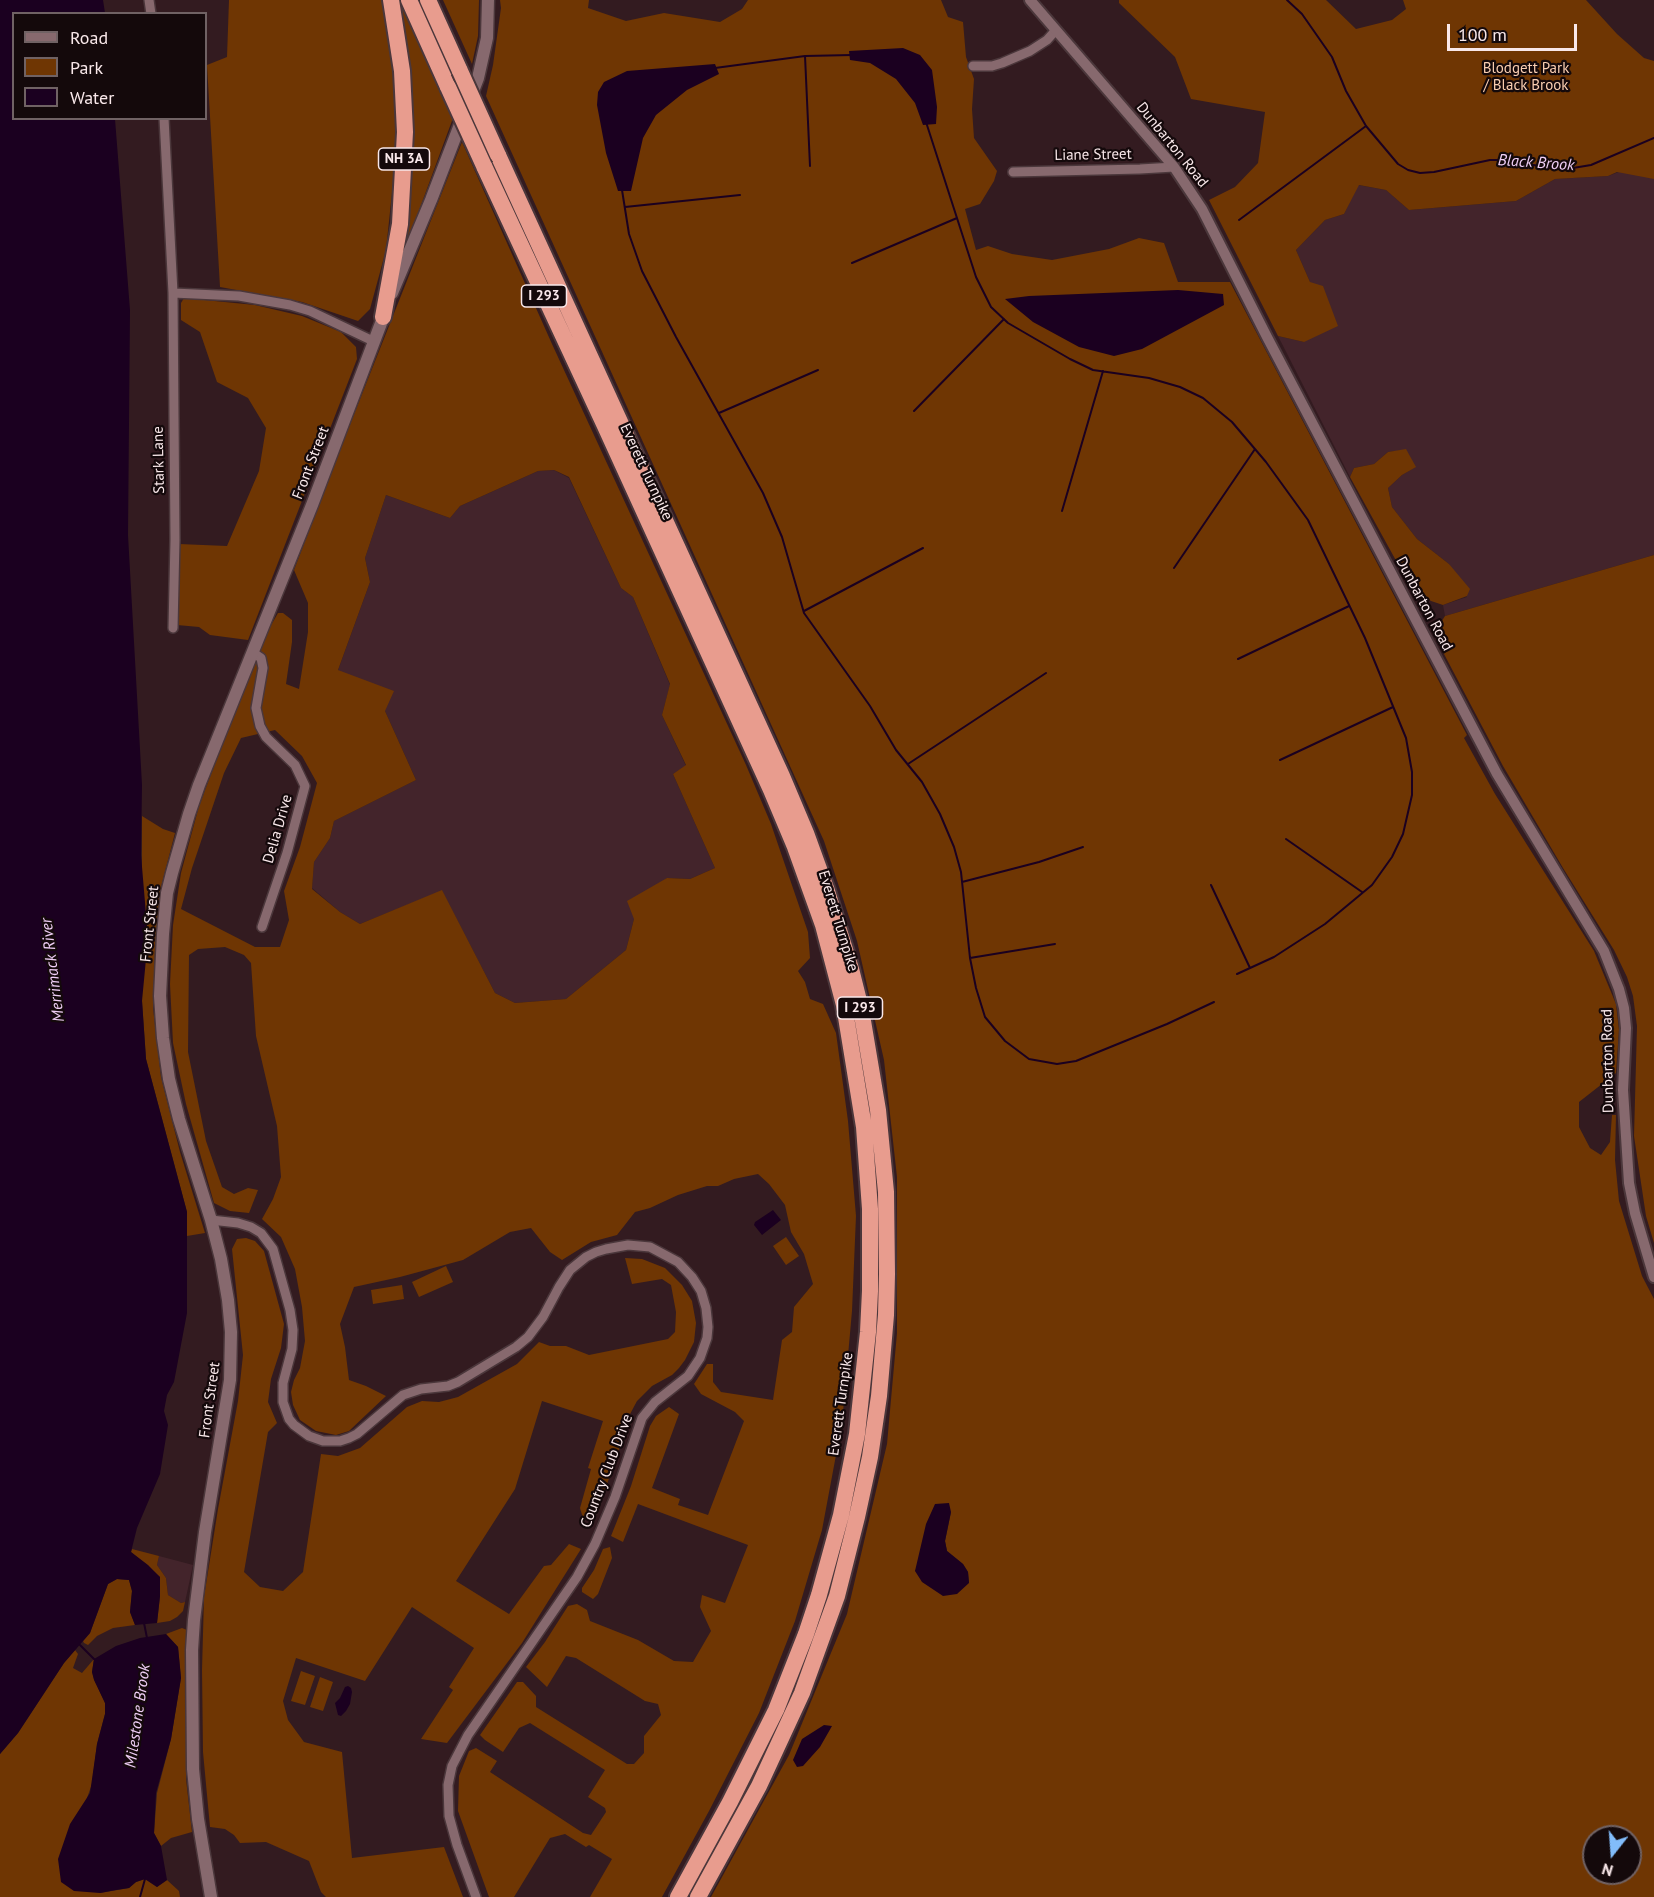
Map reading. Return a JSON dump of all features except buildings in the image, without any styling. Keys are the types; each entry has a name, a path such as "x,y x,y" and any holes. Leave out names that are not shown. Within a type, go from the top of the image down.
{"highway":[{"name":"NH 3A","path":"383,317 400,224 405,132 402,71 391,0"},
{"name":"Everett Turnpike","path":"409,0 766,779 795,847 823,925 839,985 852,1046 864,1127 870,1209 868,1332 857,1434 841,1515 819,1594 776,1710 730,1802 678,1897"},
{"name":"Everett Turnpike","path":"428,0 806,833 851,969 861,1009 878,1110 886,1202 886,1315 879,1396 870,1457 857,1517 837,1596 802,1693 759,1786 698,1897"}],"main road":[{"name":"Front Street","path":"211,1897 198,1820 193,1769 192,1650 199,1573 230,1380 232,1348 228,1300 221,1259 179,1119 166,1058 160,996 163,934 170,883 189,814 478,78 487,38 489,0"}],"street":[{"name":"Dunbarton Road","path":"1030,0 1174,166 1203,209 1267,337 1497,774 1613,970 1624,1008 1626,1028 1623,1090 1629,1183 1640,1233 1654,1277"},
{"path":"973,66 992,66 1030,51 1047,40 1056,30"},
{"name":"Stark Lane","path":"164,120 173,293 175,570 173,628"},
{"name":"Liane Street","path":"1013,172 1140,170 1174,166"},
{"path":"173,293 239,296 290,305 373,341"},
{"name":"Delia Drive","path":"252,652 261,658 263,668 256,708 260,726 266,737 295,765 305,786 287,853 262,927"},
{"name":"Country Club Drive","path":"211,1220 251,1227 261,1233 273,1250 290,1310 293,1339 283,1383 283,1402 289,1419 294,1425 309,1436 323,1441 340,1441 349,1438 404,1395 421,1389 448,1386 458,1382 516,1347 528,1337 543,1317 570,1270 596,1252 628,1245 650,1247 678,1262 701,1291 708,1327 700,1358 688,1376 655,1402 642,1418 615,1497 595,1544 577,1577 468,1735 452,1766 448,1794 449,1816 476,1897"}],"shaded area":[{"path":"1654,159 1654,555 1445,616 1443,605 1467,597 1449,564 1417,539 1392,507 1388,488 1415,467 1406,450 1388,452 1374,464 1354,468 1350,477 1278,336 1304,342 1310,282 1296,250 1325,220 1344,214 1358,185 1386,190 1409,210 1516,201 1555,179 1608,176"},
{"path":"554,470 569,478 621,588 633,597 670,685 662,715 686,766 673,774 715,868 690,879 667,878 634,919 626,950 566,999 515,1003 495,993 442,891 360,924 340,912 312,888 314,862 330,838 334,821 416,780 385,711 338,670 370,582 365,558 386,495 450,518 460,506 538,471"},
{"path":"159,1556 193,1565 185,1602 181,1603 168,1595 166,1578 157,1565"}],"green space":[{"path":"229,0 384,0 396,72 395,164 386,250 370,309 358,321 302,302 220,287 207,65 227,57"},
{"path":"443,0 479,0 478,36 472,64"},
{"path":"500,0 589,0 588,8 626,21 664,13 720,22 742,9 748,0 941,0 948,17 963,22 966,57 974,79 972,109 974,138 997,171 994,181 980,204 965,209 976,250 988,246 1012,254 1052,260 1109,249 1139,238 1164,243 1178,282 1230,282 1467,735 1464,738 1495,794 1594,951 1616,1004 1619,1030 1616,1073 1579,1102 1579,1127 1590,1148 1601,1155 1610,1142 1612,1115 1616,1115 1615,1160 1619,1201 1642,1276 1654,1299 1654,1897 711,1897 789,1755 847,1614 887,1444 897,1333 897,1177 884,1060 857,941 824,841 486,96 501,8","holes":["951,1512 945,1541 947,1551 963,1564 968,1572 969,1583 915,1571"]},
{"name":"Blodgett Park / Black Brook","path":"1119,0 1326,0 1356,29 1392,20 1406,9 1403,0 1586,0 1617,34 1644,58 1654,61 1654,179 1617,172 1608,176 1555,179 1516,201 1409,210 1386,190 1359,185 1344,214 1325,220 1296,250 1310,282 1323,286 1338,326 1304,342 1278,336 1209,200 1235,187 1258,163 1265,112 1191,99 1175,57 1119,3"},
{"path":"402,5 453,118 399,265 398,6"},
{"path":"462,142 771,824 808,932 810,958 798,971 805,982 810,999 823,1004 836,1033 848,1121 856,1216 852,1311 842,1423 822,1530 795,1621 759,1713 662,1897 590,1897 612,1859 565,1834 550,1838 514,1897 489,1897 458,1811 459,1776 469,1751 476,1748 497,1761 490,1772 583,1833 591,1835 606,1812 605,1808 588,1797 605,1770 530,1723 519,1728 503,1752 480,1735 517,1682 523,1682 536,1696 536,1707 627,1764 634,1764 644,1753 644,1736 661,1715 658,1704 645,1701 576,1658 566,1656 547,1687 526,1667 568,1606 577,1604 587,1610 590,1621 638,1640 674,1661 693,1662 711,1631 700,1607 702,1595 725,1603 748,1545 638,1504 623,1542 611,1536 631,1486 650,1426 656,1416 669,1407 679,1414 652,1488 680,1499 678,1505 708,1515 744,1421 735,1412 701,1394 694,1384 707,1364 713,1364 713,1382 721,1392 773,1400 782,1340 792,1332 794,1307 813,1284 804,1254 791,1232 785,1205 758,1174 734,1179 718,1186 707,1186 635,1212 617,1235 591,1242 562,1260 550,1252 531,1228 510,1232 463,1260 354,1287 340,1324 349,1380 386,1396 349,1431 336,1435 316,1431 300,1420 293,1405 291,1392 300,1368 305,1341 302,1307 295,1269 281,1237 262,1219 281,1177 277,1126 256,1036 251,963 244,955 225,947 198,949 189,955 188,1052 206,1141 222,1187 234,1194 248,1188 258,1190 249,1213 230,1211 214,1203 186,1104 173,1043 170,984 173,925 181,873 199,806 229,726 278,613 283,613 292,620 292,642 286,684 299,689 308,632 308,603 294,570","holes":["554,470 569,477 621,588 633,597 670,684 662,715 686,765 673,774 715,868 690,879 667,878 627,901 634,919 626,950 566,999 515,1003 495,993 442,890 360,924 340,912 312,889 314,862 330,838 334,821 416,780 385,711 394,691 338,670 370,582 365,558 386,495 450,518 460,506 538,471","275,730 302,756 317,783 300,847 284,891 289,920 280,947 255,947 181,909 192,868 224,773 241,738"]},
{"path":"184,298 255,305 302,316 341,332 356,347 357,359 248,640 210,635 199,627 177,625 179,544 227,546 259,471 266,428 248,398 217,382 200,332 181,320 181,303"},
{"path":"1406,449 1416,467 1402,475 1388,488 1392,507 1417,539 1449,564 1470,589 1467,596 1443,605 1431,601 1410,586 1350,477 1354,468 1374,464 1388,452"},
{"path":"1654,555 1654,1243 1646,1216 1634,1136 1637,1026 1633,996 1627,977 1614,950 1503,766 1444,654 1436,630 1445,616"},
{"path":"142,816 163,829 175,833 161,887 155,949 153,1008 161,1077 180,1152 205,1233 187,1236 187,1212 146,1059 142,1001"},
{"path":"786,1237 799,1256 786,1265 773,1246"},
{"path":"246,1238 255,1241 264,1251 284,1324 281,1348 271,1379 268,1402 277,1423 268,1432 244,1572 260,1587 283,1591 303,1572 321,1454 338,1456 360,1448 407,1407 422,1401 439,1402 458,1397 517,1364 539,1342 550,1346 566,1346 589,1355 668,1339 675,1332 676,1312 671,1285 662,1279 632,1284 625,1258 642,1259 665,1268 682,1285 692,1301 696,1323 694,1342 679,1368 672,1375 652,1386 637,1401 629,1416 617,1457 594,1519 583,1518 580,1508 591,1469 588,1468 603,1421 542,1401 515,1489 456,1581 509,1614 544,1566 551,1565 569,1544 581,1549 522,1643 447,1743 421,1739 453,1690 449,1687 474,1648 412,1607 365,1681 296,1658 283,1701 288,1720 304,1742 342,1752 352,1858 444,1847 463,1897 326,1897 321,1892 309,1861 266,1842 240,1843 225,1829 210,1827 203,1752 204,1597 238,1401 243,1355 232,1249 237,1239"},
{"path":"446,1266 453,1282 419,1297 412,1282"},
{"path":"402,1285 404,1299 373,1304 371,1290"},
{"path":"610,1547 612,1558 598,1594 593,1599 582,1592 582,1588 594,1570 603,1549"},
{"path":"132,1549 159,1556 157,1565 166,1578 168,1595 181,1603 185,1602 183,1611 177,1617 170,1621 157,1623 160,1577 131,1552"},
{"path":"117,1579 129,1580 132,1591 130,1612 135,1625 113,1628 97,1636 88,1645 83,1641 90,1633 108,1584"},
{"path":"182,1628 187,1630 186,1779 192,1832 171,1838 161,1846 154,1833 157,1793 171,1739 181,1678 178,1647 166,1634"},
{"path":"75,1650 78,1654 73,1668 82,1673 94,1659 92,1672 105,1703 92,1784 87,1798 100,1893 129,1888 145,1879 157,1887 167,1880 179,1891 180,1897 0,1897 0,1754 18,1733"},
{"path":"301,1671 315,1676 305,1705 291,1701"},
{"path":"320,1677 333,1682 323,1711 310,1707"}],"water":[{"name":"Merrimack River","path":"0,0 103,0 105,12 12,12 12,120 115,120 130,310 128,535 142,785 141,855 148,938 142,1001 146,1059 187,1212 187,1313 174,1382 167,1395 164,1411 168,1425 160,1474 137,1528 131,1552 160,1577 157,1623 135,1625 130,1612 132,1591 129,1580 117,1579 108,1584 90,1633 64,1663 18,1733 0,1754"},
{"path":"903,48 920,55 932,70 937,107 936,124 923,125 915,103 896,79 870,63 850,60 849,51"},
{"path":"715,64 719,74 687,90 656,115 643,138 631,191 618,191 606,153 597,105 598,92 604,82 627,71"},
{"path":"1178,290 1223,294 1224,305 1142,349 1114,356 1079,347 1033,322 1005,299 1029,296"},
{"path":"773,1210 781,1220 762,1235 754,1225 755,1222"},
{"path":"949,1503 951,1512 945,1541 947,1551 963,1564 968,1572 969,1583 957,1594 943,1596 922,1582 915,1571 926,1524 935,1504"},
{"path":"166,1634 178,1647 181,1678 171,1739 156,1793 154,1833 161,1846 167,1880 157,1887 145,1879 129,1888 100,1893 74,1891 61,1882 58,1859 70,1824 90,1793 97,1744 105,1714 105,1703 92,1672 94,1659 116,1646 140,1638"},
{"path":"348,1686 352,1692 350,1704 341,1716 338,1715 335,1703"},
{"path":"824,1725 832,1726 820,1747 803,1766 797,1767 793,1760 802,1739"}],"waterway":[{"name":"Black Brook","path":"1287,0 1302,14 1332,57 1346,91 1366,126 1398,164 1408,170 1420,173 1434,172 1490,160 1508,160 1567,169 1591,165 1654,138"},
{"path":"715,68 805,56 852,55"},
{"path":"805,56 810,166"},
{"path":"926,122 976,277 991,307 1008,323 1093,370 1149,378 1180,387 1203,398 1232,422 1266,462 1308,520 1365,638 1406,738 1412,772 1412,795 1403,834 1392,857 1372,885 1325,924 1274,957 1237,974"},
{"path":"1239,220 1366,126"},
{"path":"622,190 629,234 642,271 763,493 782,537 804,613 870,706 896,750 922,782 940,814 954,847 961,872 970,958 985,1017 1005,1041 1029,1059 1057,1064 1076,1061 1214,1002"},
{"path":"625,207 740,195"},
{"path":"852,263 957,218"},
{"path":"914,411 1004,319"},
{"path":"719,413 818,370"},
{"path":"1062,511 1103,371"},
{"path":"1174,568 1255,449"},
{"path":"804,611 923,548"},
{"path":"1238,659 1349,606"},
{"path":"908,764 1046,673"},
{"path":"1280,760 1393,707"},
{"path":"1286,839 1362,892"},
{"path":"962,882 1039,862 1083,847"},
{"path":"1211,885 1250,968"},
{"path":"970,958 1055,944"},
{"name":"Milestone Brook","path":"144,1623 147,1638"},
{"path":"80,1645 94,1659"},
{"name":"Milestone Brook","path":"140,1897 144,1877"}]}
